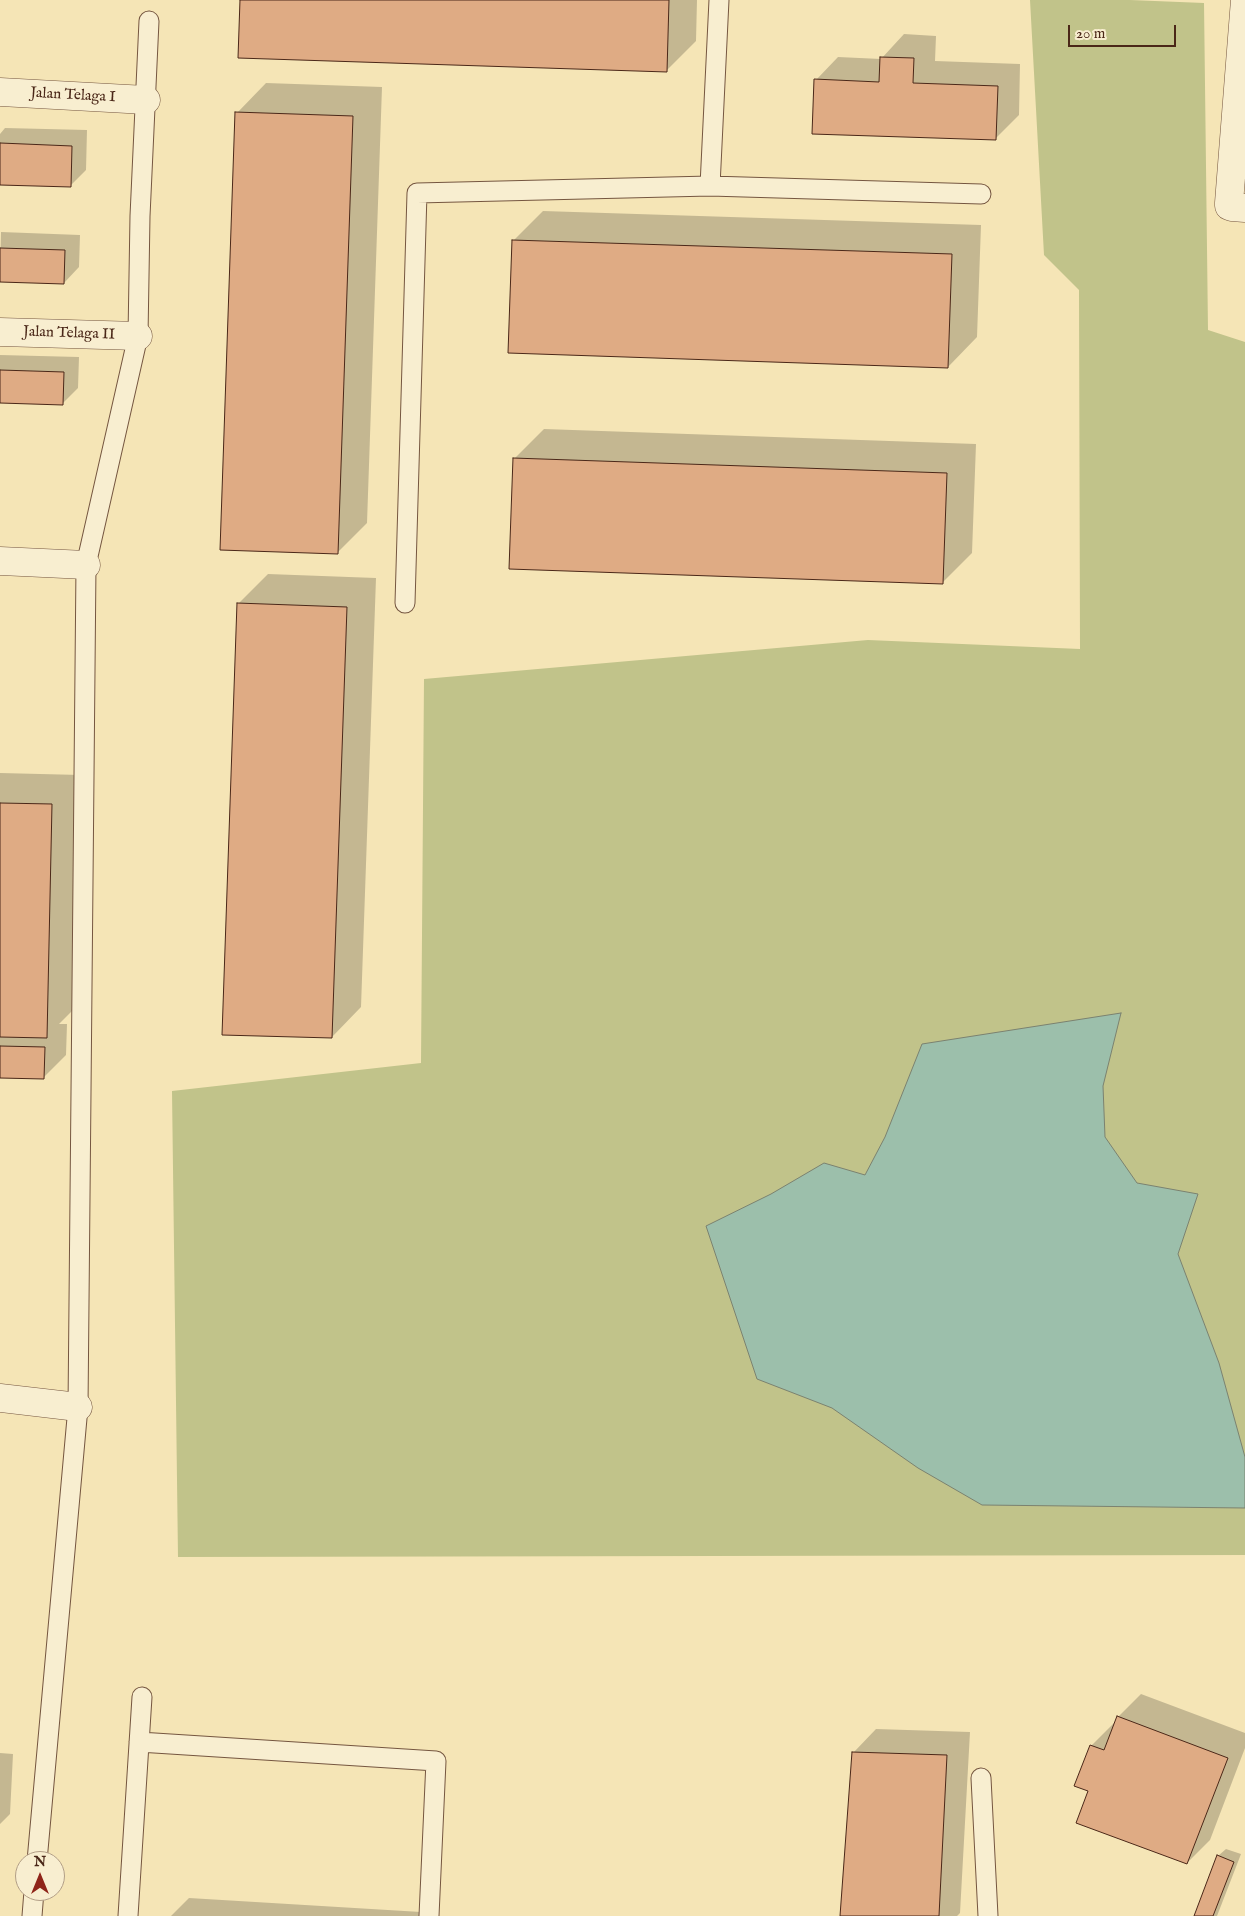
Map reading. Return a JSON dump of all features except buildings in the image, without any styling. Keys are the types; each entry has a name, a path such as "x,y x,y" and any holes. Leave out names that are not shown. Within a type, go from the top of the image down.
{"street":[{"path":"1238,208 1229,206 1228,203 1245,0"},
{"name":"Jalan Telaga I","path":"0,92 146,100"},
{"name":"Jalan Telaga II","path":"0,332 138,336"},
{"path":"0,561 86,564"},
{"path":"0,1398 78,1407"}],"lane":[{"path":"710,186 719,0"},
{"path":"38,1851 78,1407 86,564 138,336 140,216 149,21"},
{"path":"405,603 417,192 710,186 981,194"},
{"path":"128,1916 142,1697"},
{"path":"139,1742 436,1761 429,1916"},
{"path":"981,1778 988,1916"},
{"path":"32,1916 33,1901"}],"green space":[{"path":"1030,0 1130,0 1204,3 1208,330 1245,342 1245,1555 178,1557 172,1091 421,1063 424,679 868,640 1080,649 1079,290 1044,255"}],"shaded area":[{"path":"1121,1013 1103,1086 1105,1137 1137,1183 1198,1194 1178,1254 1219,1363 1245,1457 1245,1508 982,1505 918,1468 832,1408 757,1379 706,1226 771,1194 824,1163 865,1175 885,1137 922,1044"}]}
